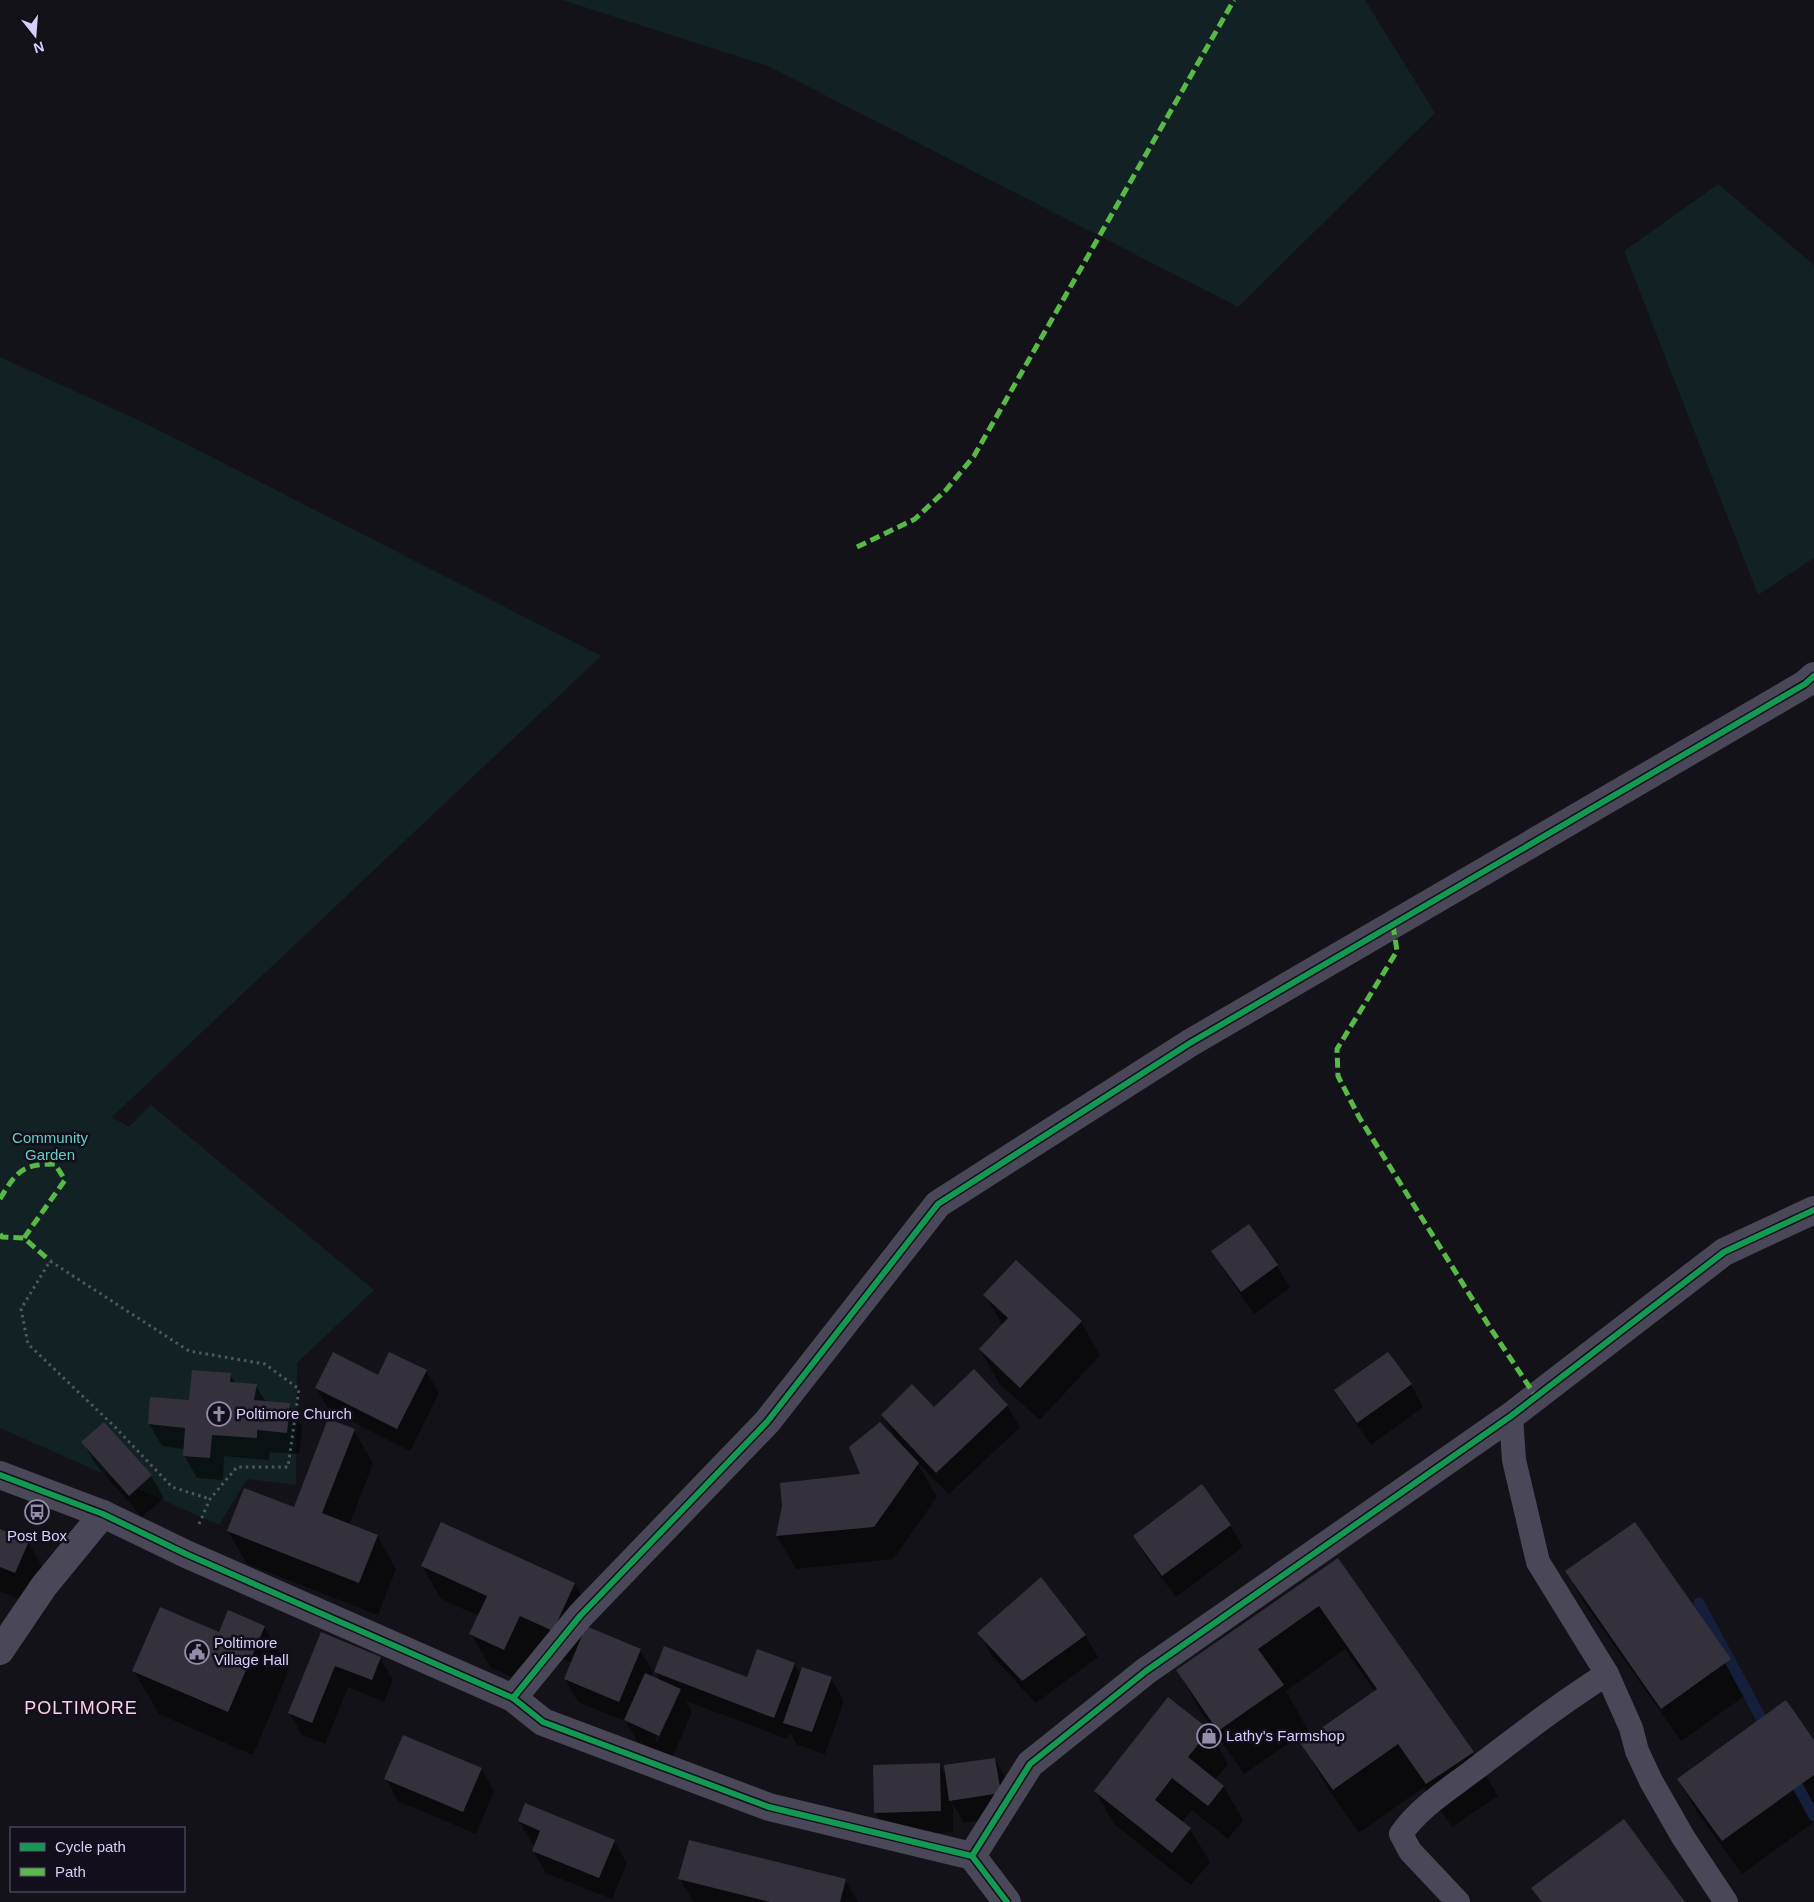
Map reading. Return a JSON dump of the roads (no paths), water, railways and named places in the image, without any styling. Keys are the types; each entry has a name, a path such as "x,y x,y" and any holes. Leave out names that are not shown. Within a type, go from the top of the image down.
{"street":[{"path":"513,1698 580,1616 767,1422 938,1204 1190,1043 1805,684 1814,676"},
{"path":"972,1856 1030,1764 1146,1671 1511,1416 1724,1252 1814,1210"},
{"path":"0,1475 103,1514 186,1554 513,1698 543,1722 769,1806 972,1856 1007,1902"},
{"path":"0,1651 44,1586 103,1514"}],"lane":[{"path":"1511,1416 1514,1460 1538,1562 1607,1674 1631,1728 1636,1751 1651,1781 1683,1838 1726,1902"},
{"path":"1458,1902 1410,1851 1401,1834 1409,1822 1438,1798 1565,1701 1607,1674"}],"waterway":[{"path":"1699,1603 1768,1731"},
{"path":"1791,1774 1814,1816"}],"place":[{"name":"Poltimore Church","path":"219,1414"},
{"name":"Post Box","path":"37,1512"},
{"name":"Poltimore Village Hall","path":"197,1652"},
{"name":"Lathy's Farmshop","path":"1209,1736"}],"district":[{"name":"POLTIMORE","path":"81,1708"}],"park label":[{"name":"Community Garden","path":"50,1146"}]}
